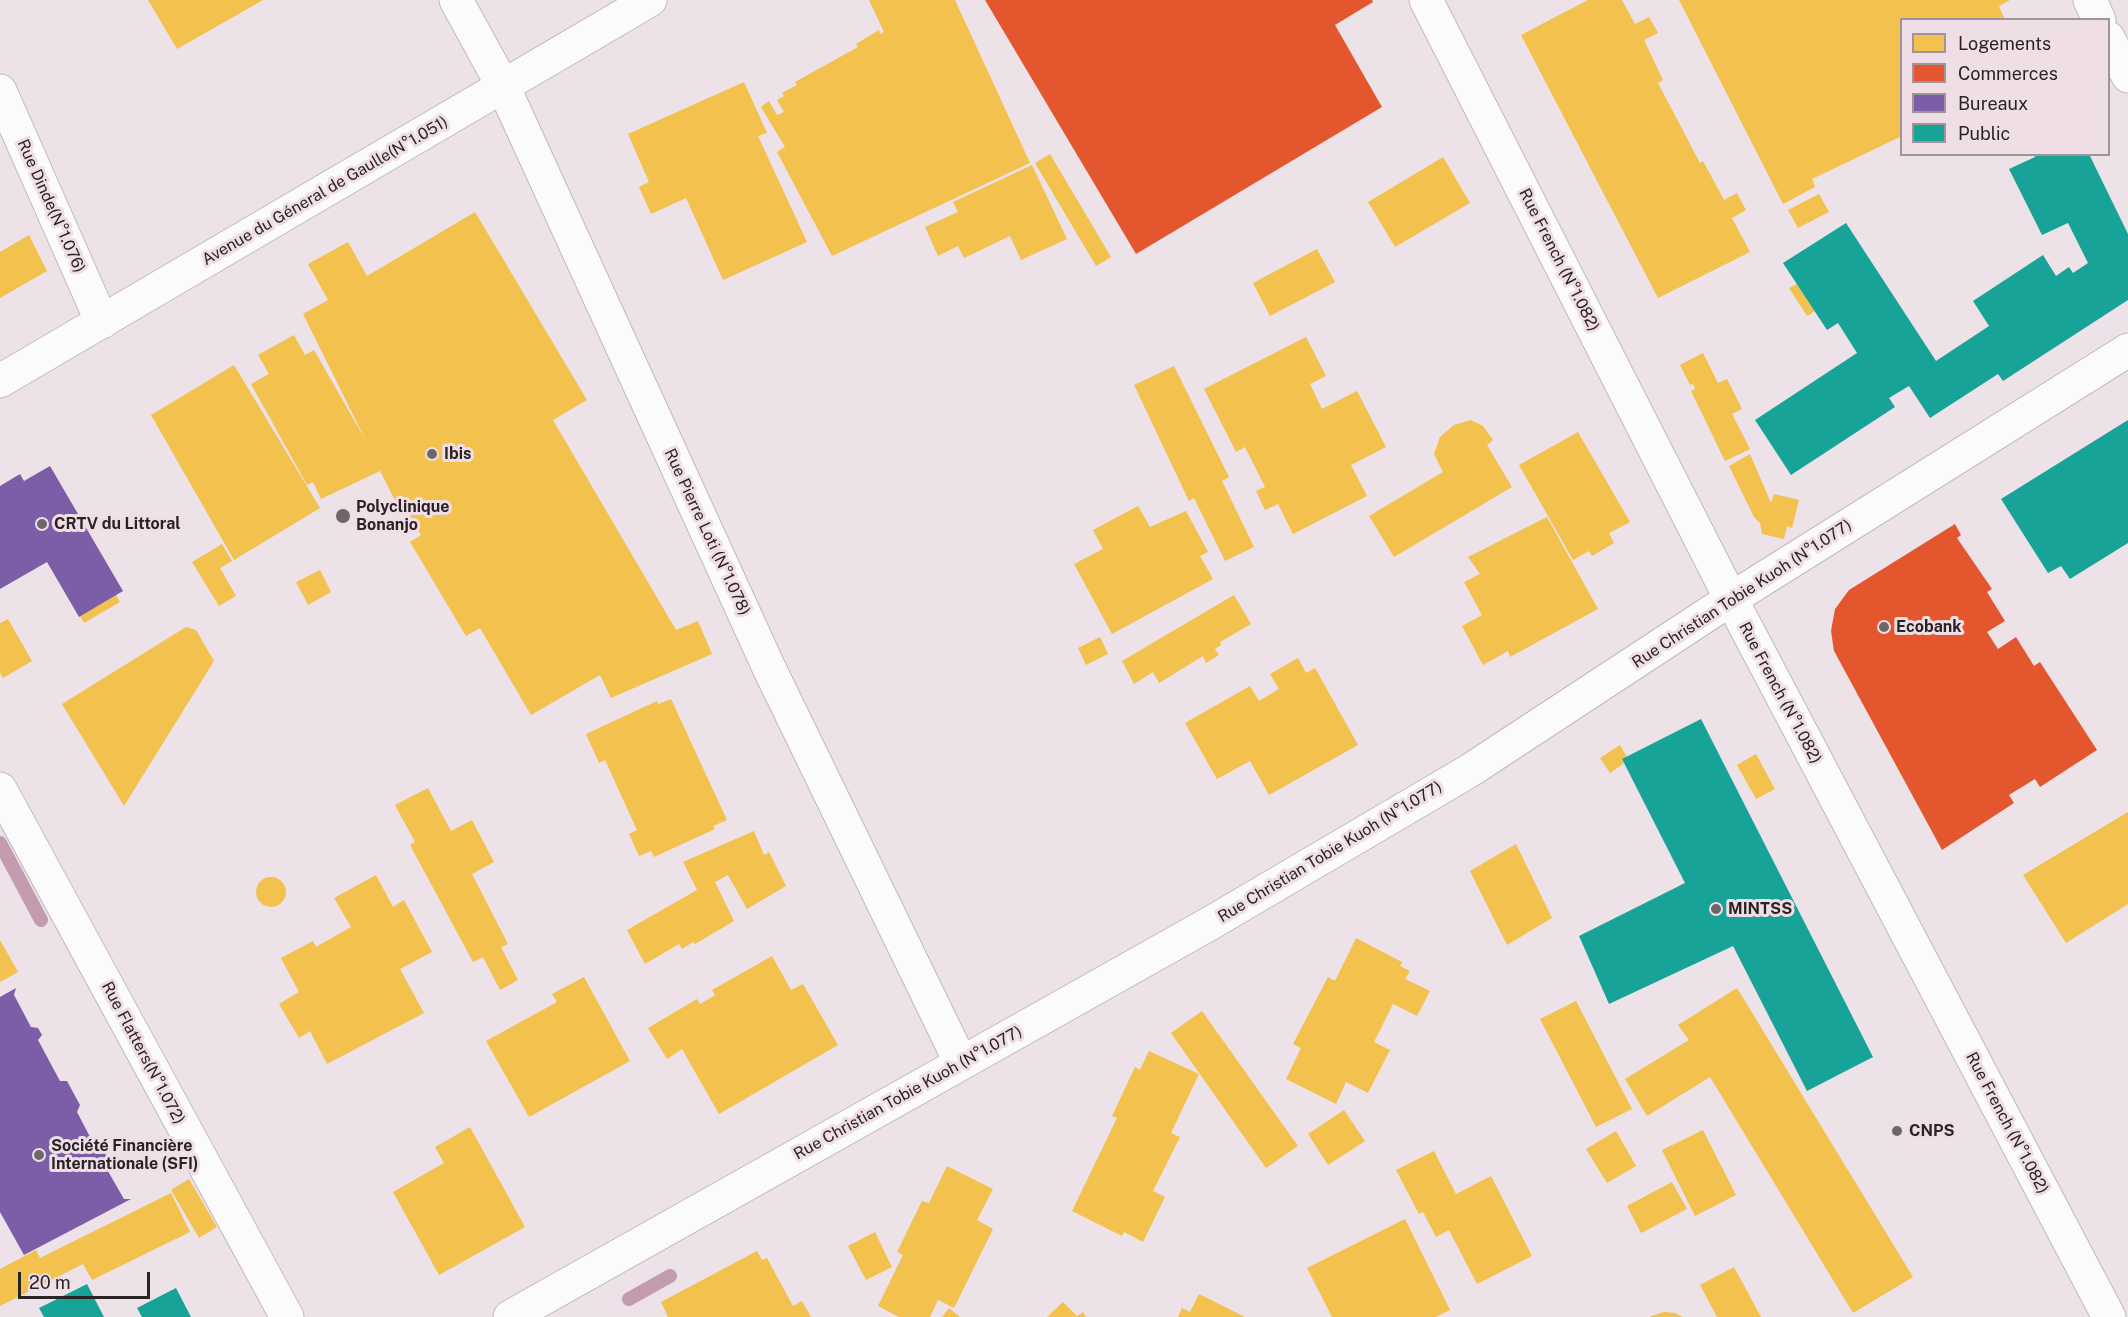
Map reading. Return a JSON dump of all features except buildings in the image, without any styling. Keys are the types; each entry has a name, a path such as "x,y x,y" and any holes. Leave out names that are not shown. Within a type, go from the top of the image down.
{"street":[{"name":"Rue Pierre Loti (N°1.078)","path":"456,0 503,86 770,670 961,1062"},
{"name":"Avenue du Géneral de Gaulle(N°1.051)","path":"0,381 650,0"},
{"name":"Rue French (N°1.082)","path":"1426,0 1731,599 2109,1317"},
{"path":"2090,0 2098,18"},
{"path":"2110,40 2128,76"},
{"name":"Rue Dinde(N°1.076)","path":"0,91 102,322"},
{"name":"Rue Christian Tobie Kuoh (N°1.077)","path":"510,1317 1209,924 1469,771 1731,599 2128,350"},
{"name":"Rue Flatters(N°1.072)","path":"0,789 287,1317"}],"waterway":[{"path":"0,843 41,920"},
{"path":"629,1299 670,1276"}],"place":[{"name":"Ibis","path":"432,454"},
{"name":"Polyclinique Bonanjo","path":"343,516"},
{"name":"CRTV du Littoral","path":"42,524"},
{"name":"Ecobank","path":"1884,627"},
{"name":"MINTSS","path":"1716,909"},
{"name":"CNPS","path":"1897,1131"},
{"name":"Société Financière Internationale (SFI)","path":"39,1155"}]}
